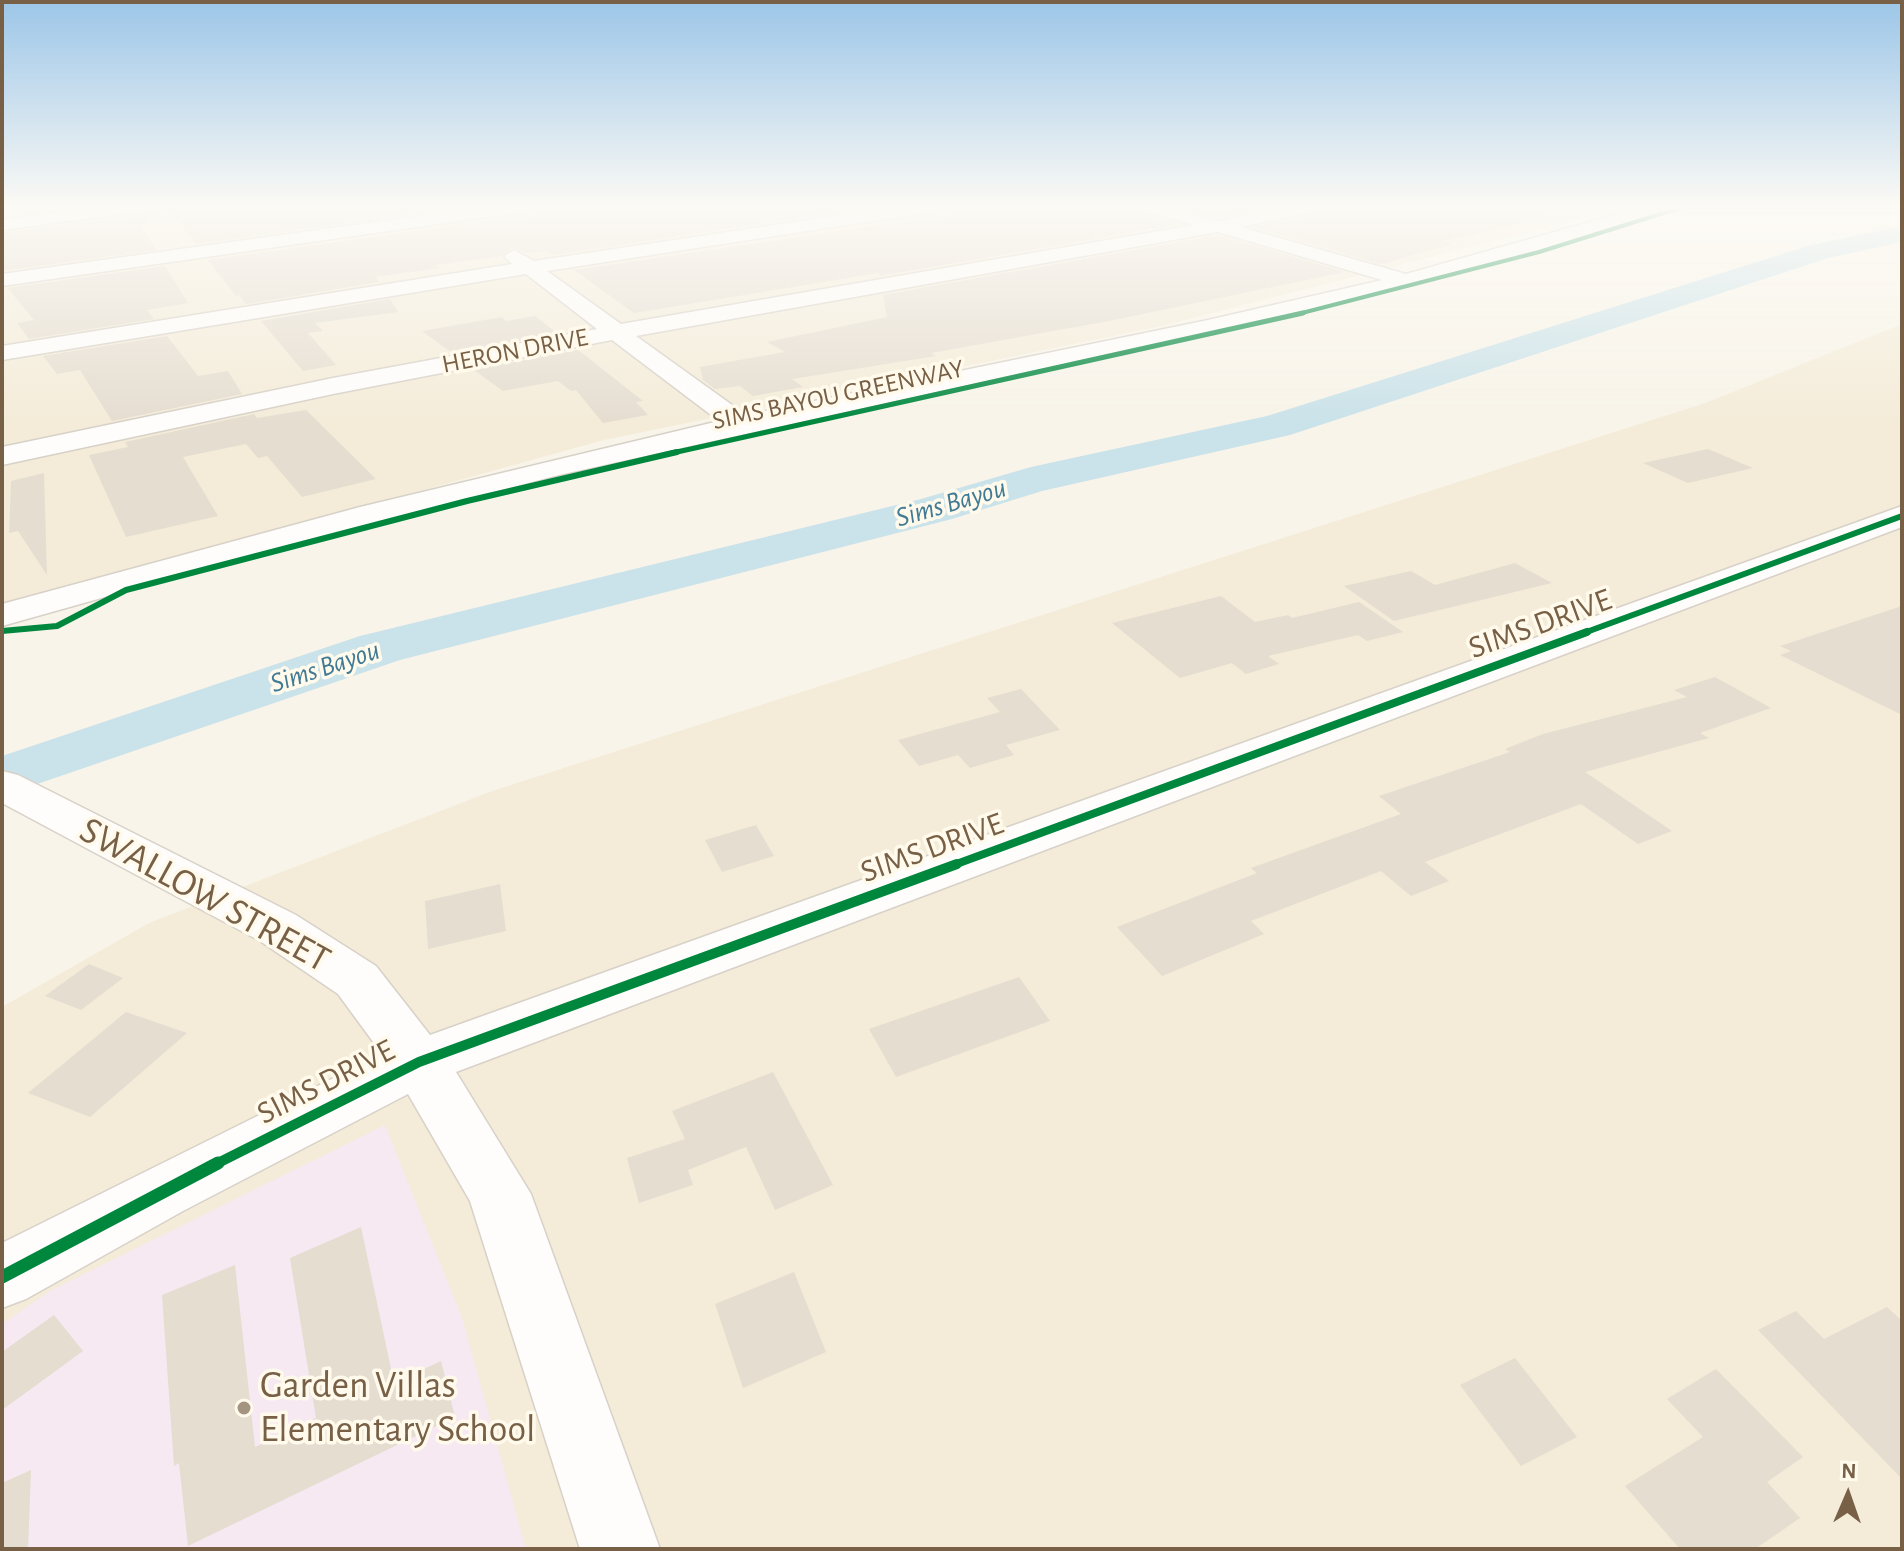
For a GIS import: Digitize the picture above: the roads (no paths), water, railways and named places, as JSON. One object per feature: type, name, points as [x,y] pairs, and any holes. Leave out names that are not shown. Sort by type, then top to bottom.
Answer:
[{"type":"street","points":[[2,353],[448,278]]},
{"type":"street","points":[[543,278],[741,425]]},
{"type":"street","name":"HERON DRIVE","points":[[2,456],[333,386],[923,278]]},
{"type":"street","points":[[1400,278],[1406,280]]},
{"type":"street","points":[[2,615],[458,493],[741,425],[1114,348],[1412,278]]},
{"type":"street","name":"SIMS DRIVE","points":[[2,1277],[161,1192],[419,1062],[1902,516]]},
{"type":"street","name":"SWALLOW STREET","points":[[2,785],[278,928],[357,980],[419,1062],[499,1194],[620,1549]]},
{"type":"waterway","name":"Sims Bayou","points":[[2,777],[380,648],[936,509],[1031,480],[1276,426],[1736,278]]},
{"type":"place","name":"Garden Villas Elementary School","points":[[244,1408]]}]
